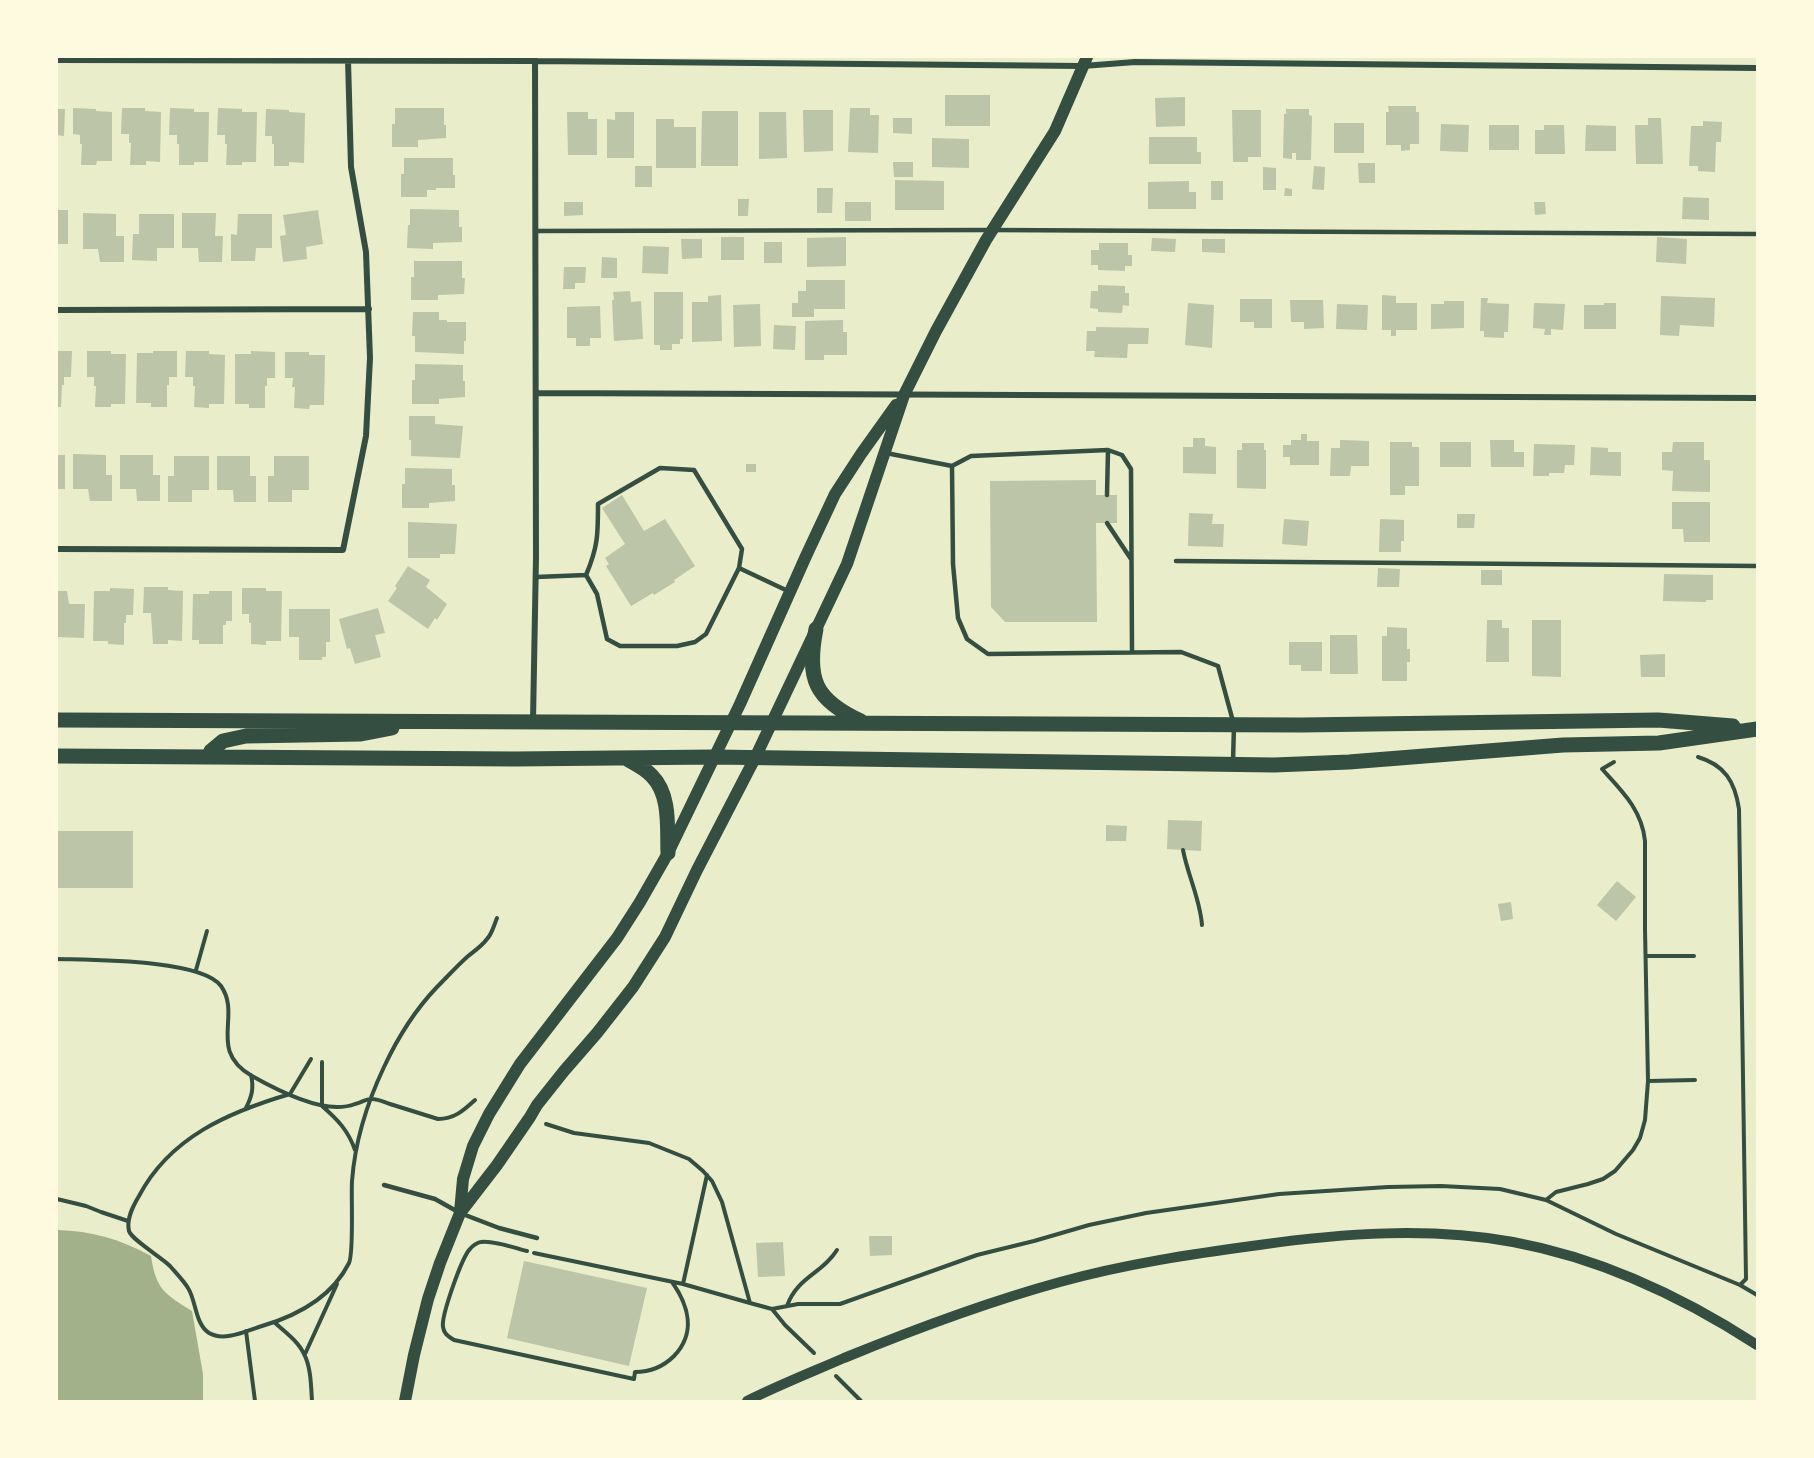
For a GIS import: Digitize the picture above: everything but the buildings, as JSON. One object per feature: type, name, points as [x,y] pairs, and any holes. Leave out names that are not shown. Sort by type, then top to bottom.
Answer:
[{"type":"main road","points":[[405,1401],[428,1299],[460,1213],[497,1165],[537,1105],[633,987],[665,937],[772,723],[846,564],[904,395],[936,331],[992,230],[1055,131],[1085,62]]},
{"type":"main road","points":[[460,1213],[466,1168],[473,1146],[489,1114],[520,1064],[617,938],[668,853],[731,723],[836,494],[861,454],[904,395]]},
{"type":"main road","points":[[816,629],[811,651],[812,665],[821,694],[845,714],[867,723]]},
{"type":"main road","points":[[57,720],[1234,725],[1658,720],[1757,729]]},
{"type":"main road","points":[[208,757],[211,750],[223,741],[246,736],[361,734],[421,722]]},
{"type":"main road","points":[[57,756],[515,759],[714,757],[1233,764],[1349,762],[1563,745],[1659,743],[1757,729]]},
{"type":"main road","points":[[625,758],[644,769],[660,785],[667,817],[668,853]]},
{"type":"street","points":[[533,722],[536,577],[535,59]]},
{"type":"street","points":[[57,60],[535,59],[1757,68]]},
{"type":"street","points":[[57,549],[343,550],[366,436],[370,358],[366,252],[351,167],[348,60]]},
{"type":"street","points":[[57,310],[369,309]]},
{"type":"street","points":[[536,393],[1757,398]]},
{"type":"street","points":[[747,1401],[898,1336],[988,1304],[1061,1282],[1133,1265],[1210,1251],[1339,1236],[1424,1234],[1465,1236],[1512,1242],[1556,1252],[1592,1263],[1681,1301],[1724,1323],[1757,1345]]},
{"type":"lane","points":[[536,231],[992,230],[1757,234]]},
{"type":"lane","points":[[884,453],[952,466],[971,456],[1108,450],[1122,455],[1131,469],[1132,652]]},
{"type":"lane","points":[[1107,495],[1108,450]]},
{"type":"lane","points":[[952,466],[954,574],[958,618],[967,639],[988,654],[1181,652],[1218,666],[1234,725],[1233,764]]},
{"type":"lane","points":[[660,468],[694,470],[742,549],[739,568],[706,634],[695,642],[677,646],[620,646],[607,639],[597,594],[586,575],[595,554],[598,504],[660,468]]},
{"type":"lane","points":[[1107,523],[1131,559]]},
{"type":"lane","points":[[1176,561],[1757,566]]},
{"type":"lane","points":[[739,568],[790,592]]},
{"type":"lane","points":[[536,577],[586,575]]},
{"type":"lane","points":[[384,1185],[435,1199],[460,1213],[499,1228],[537,1238]]},
{"type":"path","points":[[1546,1200],[1556,1192],[1581,1187],[1603,1179],[1615,1171],[1633,1150],[1646,1120],[1648,1082],[1644,827],[1626,795],[1602,769]]},
{"type":"path","points":[[1722,769],[1734,788],[1739,809],[1746,1279],[1740,1285]]},
{"type":"path","points":[[1183,850],[1201,912],[1202,925]]},
{"type":"path","points":[[304,1354],[339,1279],[350,1261],[355,1151],[371,1098],[399,1037],[417,1010],[459,964],[488,938],[497,918]]},
{"type":"path","points":[[196,970],[207,931]]},
{"type":"path","points":[[1646,956],[1694,956]]},
{"type":"path","points":[[57,959],[124,960],[196,970],[220,985],[225,995],[227,1038],[233,1060],[251,1075],[290,1094],[322,1106],[354,1105],[371,1098],[438,1119],[448,1119],[474,1100]]},
{"type":"path","points":[[311,1059],[290,1094],[262,1101],[246,1108],[209,1126],[172,1151],[146,1183],[128,1221],[128,1229],[131,1236],[164,1261],[187,1287],[194,1301],[201,1326],[208,1332],[219,1336],[246,1331],[289,1317],[306,1307],[339,1279]]},
{"type":"path","points":[[322,1062],[322,1106],[344,1126],[355,1151]]},
{"type":"path","points":[[246,1108],[252,1096],[251,1075]]},
{"type":"path","points":[[1648,1082],[1695,1080]]},
{"type":"path","points":[[546,1124],[574,1133],[649,1143],[689,1160],[707,1175],[722,1202],[750,1303]]},
{"type":"path","points":[[683,1284],[707,1175]]},
{"type":"path","points":[[672,1282],[681,1295],[689,1320],[685,1341],[668,1362],[647,1372],[635,1372],[634,1379],[454,1340],[446,1335],[442,1327],[442,1317],[462,1264],[470,1249],[480,1242],[490,1242],[683,1284],[772,1309],[798,1304],[840,1304],[977,1255],[1089,1225],[1146,1213],[1279,1194],[1336,1189],[1441,1186],[1500,1189],[1546,1200],[1616,1234],[1740,1285],[1757,1295]]},
{"type":"path","points":[[57,1199],[86,1206],[128,1221]]},
{"type":"path","points":[[787,1306],[796,1287],[830,1261],[837,1250]]},
{"type":"path","points":[[274,1322],[304,1354],[311,1384],[312,1401]]},
{"type":"path","points":[[246,1331],[255,1401]]},
{"type":"shaded area","points":[[57,1230],[106,1237],[151,1256],[156,1277],[163,1290],[192,1311],[203,1374],[203,1401],[57,1401]]}]
